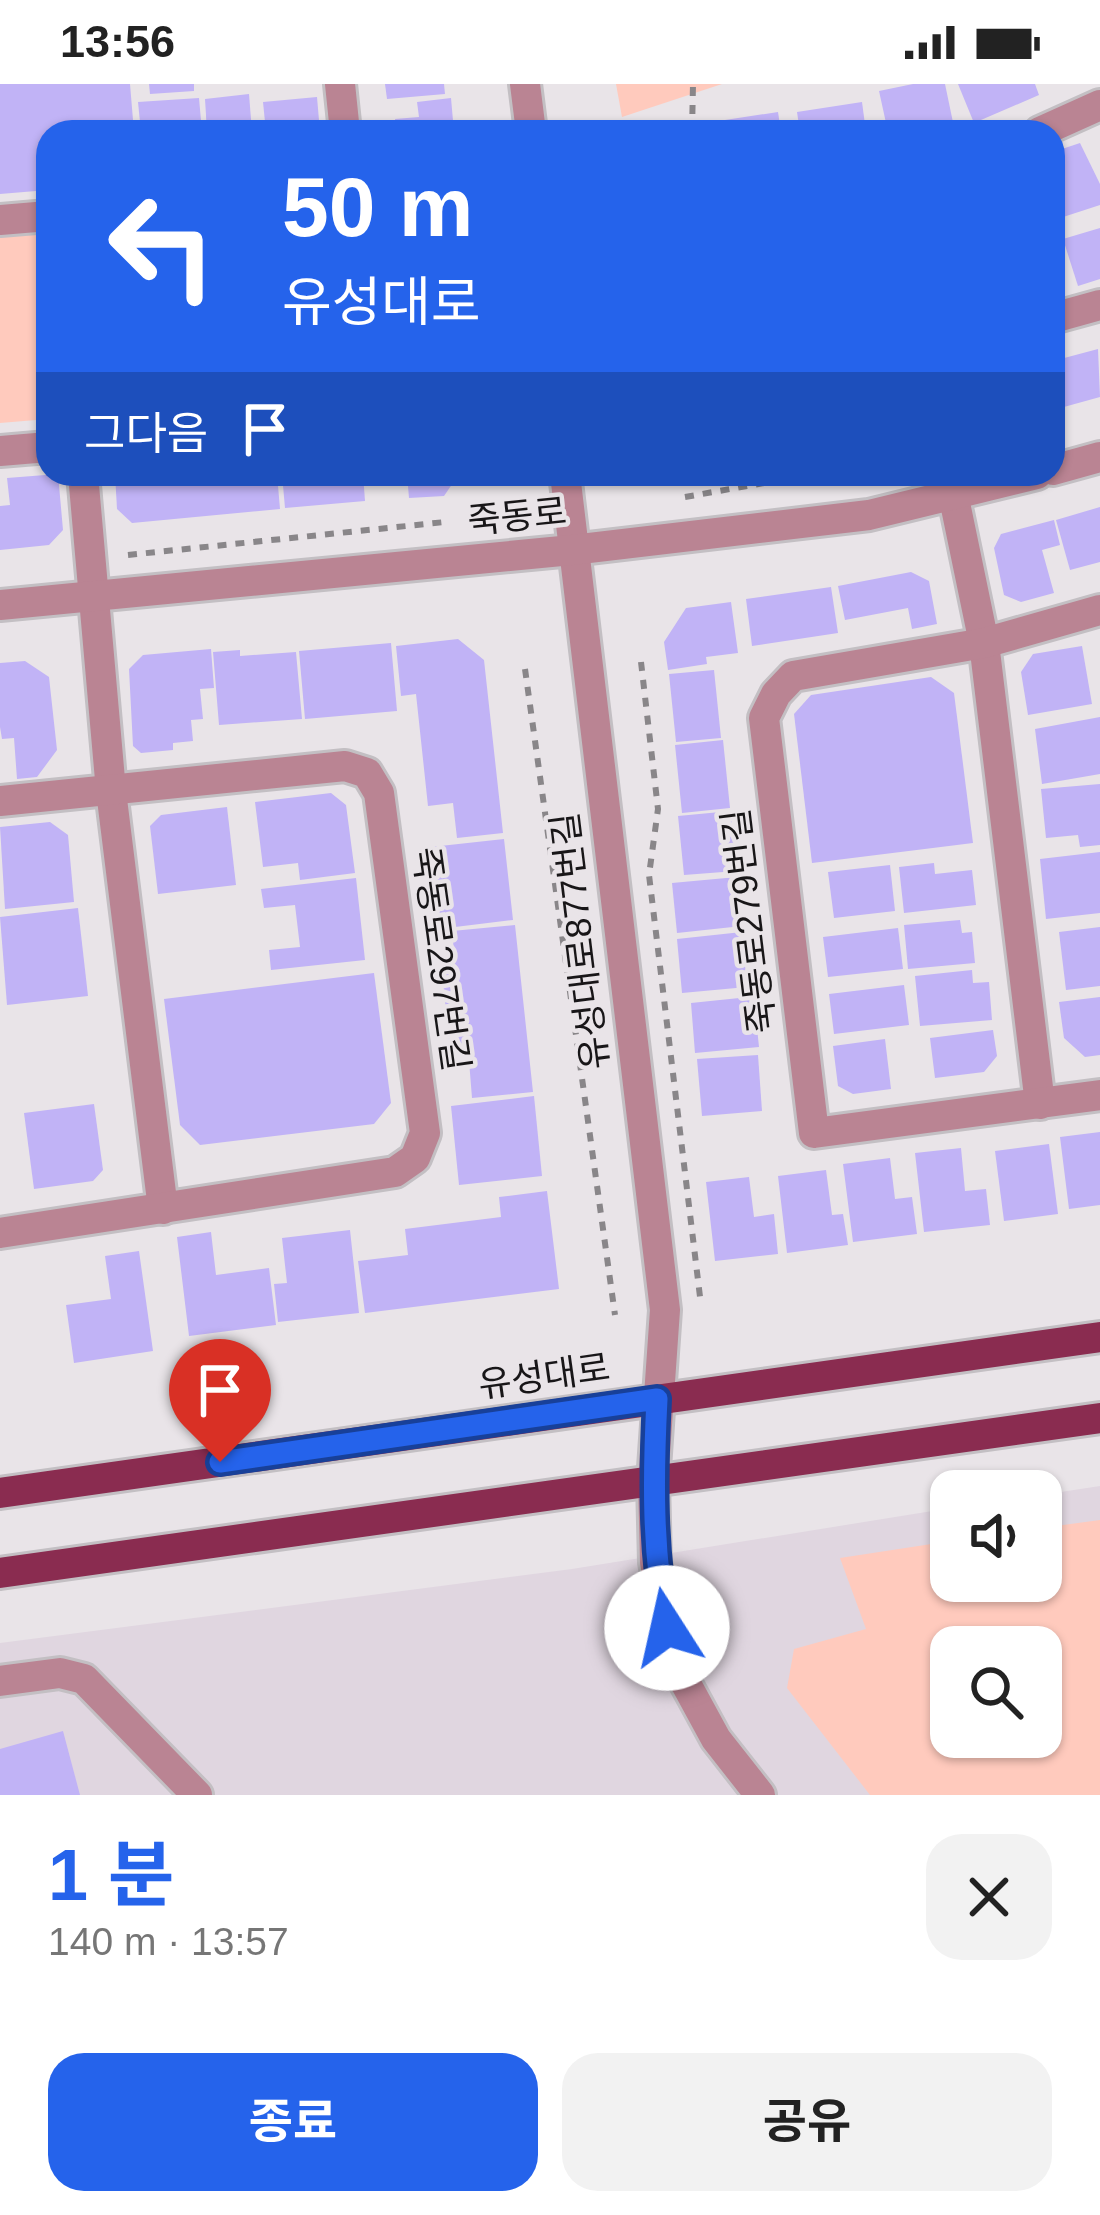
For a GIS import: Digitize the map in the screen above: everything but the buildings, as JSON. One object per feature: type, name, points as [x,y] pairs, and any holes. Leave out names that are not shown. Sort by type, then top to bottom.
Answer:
[{"type":"main road","name":"유성대로","points":[[0,1493],[1100,1336]]},
{"type":"main road","points":[[0,1573],[1100,1418]]},
{"type":"street","points":[[340,84],[344,120]]},
{"type":"street","points":[[525,84],[530,120]]},
{"type":"street","points":[[1065,121],[1100,105]]},
{"type":"street","points":[[0,220],[36,217]]},
{"type":"street","points":[[1065,315],[1100,305]]},
{"type":"street","points":[[0,451],[36,448]]},
{"type":"street","points":[[1065,467],[1100,457]]},
{"type":"street","points":[[84,486],[110,790],[163,1209]]},
{"type":"street","name":"유성대로877번길","points":[[566,486],[664,1310],[652,1481],[656,1562],[674,1654],[716,1739],[760,1795]]},
{"type":"street","name":"죽동로","points":[[0,604],[572,550],[869,515],[948,486]]},
{"type":"street","points":[[951,486],[984,643],[1040,1104]]},
{"type":"street","name":"죽동로279번길","points":[[1100,610],[984,643],[793,676],[776,694],[764,718],[814,1133],[1100,1095]]},
{"type":"street","name":"죽동로297번길","points":[[0,801],[345,766],[368,773],[379,793],[425,1133],[415,1157],[394,1172],[0,1233]]},
{"type":"street","points":[[0,1681],[60,1673],[83,1679],[197,1795]]},
{"type":"path","points":[[692,120],[693,84]]},
{"type":"path","points":[[685,496],[744,486]]},
{"type":"path","points":[[128,555],[445,522]]},
{"type":"path","points":[[641,662],[658,808],[649,874],[701,1304]]},
{"type":"path","points":[[525,670],[615,1315]]},
{"type":"shaded area","points":[[616,84],[722,84],[622,117]]},
{"type":"shaded area","points":[[36,231],[36,420],[0,423],[0,234]]},
{"type":"shaded area","points":[[1100,1486],[1100,1795],[0,1795],[0,1643],[572,1569],[930,1511],[930,1602],[1062,1602],[1062,1492]]},
{"type":"shaded area","points":[[1100,1520],[1100,1795],[870,1795],[787,1688],[794,1649],[866,1629],[840,1558],[930,1544],[930,1602],[1062,1602],[1062,1525]]},
{"type":"route","points":[[220,1462],[657,1399],[652,1481],[656,1562],[667,1628]]}]
